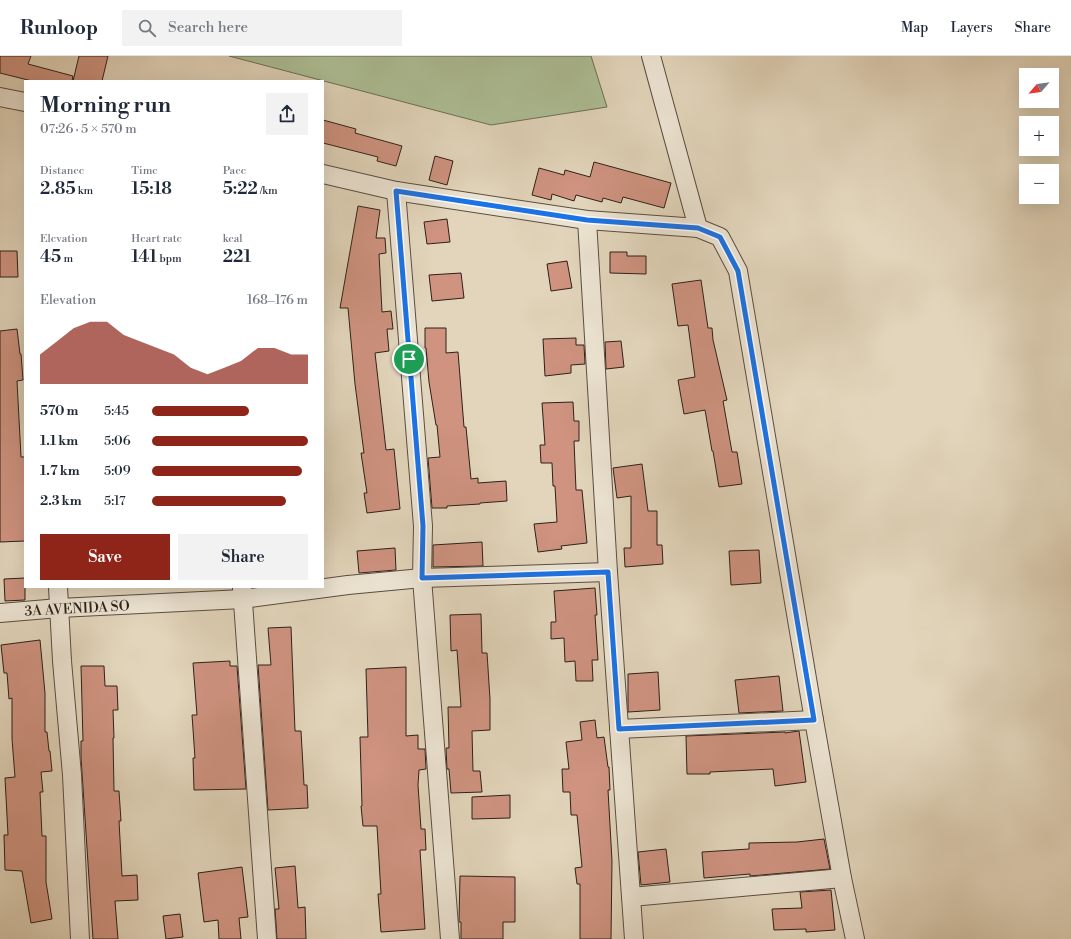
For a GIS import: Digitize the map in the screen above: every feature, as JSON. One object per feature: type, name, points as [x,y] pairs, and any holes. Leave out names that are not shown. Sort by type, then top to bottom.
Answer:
[{"type":"street","points":[[651,56],[698,228]]},
{"type":"street","points":[[0,97],[24,102]]},
{"type":"street","points":[[324,174],[396,191],[587,220],[698,228],[720,237],[738,271],[814,720],[842,878],[855,939]]},
{"type":"street","points":[[396,191],[423,526],[422,578],[450,939]]},
{"type":"street","points":[[587,220],[608,572],[634,939]]},
{"type":"street","name":"3A AVENIDA SO","points":[[324,587],[422,578],[608,572]]},
{"type":"street","points":[[58,588],[62,661],[72,775],[80,939]]},
{"type":"street","name":"3A AVENIDA SO","points":[[0,613],[308,588]]},
{"type":"street","points":[[242,593],[267,939]]},
{"type":"street","points":[[619,729],[814,720]]},
{"type":"street","points":[[631,897],[842,878]]},
{"type":"green space","points":[[229,56],[591,56],[607,107],[491,125]]},
{"type":"building","points":[[0,56],[31,56],[28,64],[73,76],[72,80],[28,80],[0,73]]},
{"type":"building","points":[[79,56],[108,56],[102,80],[73,80]]},
{"type":"building","points":[[324,120],[356,129],[355,133],[402,146],[396,166],[377,161],[378,157],[324,143]]},
{"type":"building","points":[[435,156],[453,161],[447,185],[429,180]]},
{"type":"building","points":[[594,162],[671,183],[664,208],[623,197],[621,203],[603,198],[602,202],[576,195],[574,201],[552,194],[551,200],[532,195],[539,168],[564,175],[565,170],[590,177]]},
{"type":"building","points":[[358,206],[380,210],[376,238],[385,238],[386,253],[379,254],[382,312],[391,311],[393,329],[387,329],[389,351],[375,353],[386,450],[394,449],[400,509],[367,513],[364,493],[367,493],[361,453],[364,453],[355,384],[348,308],[340,308]]},
{"type":"building","points":[[447,219],[450,242],[427,244],[424,222]]},
{"type":"building","points":[[0,251],[17,251],[18,277],[0,277]]},
{"type":"building","points":[[610,252],[627,252],[627,256],[646,256],[646,274],[610,273]]},
{"type":"building","points":[[567,261],[572,288],[551,291],[547,264]]},
{"type":"building","points":[[461,273],[464,298],[432,301],[429,275]]},
{"type":"building","points":[[701,280],[708,328],[712,328],[713,340],[727,400],[723,401],[732,452],[737,452],[742,484],[719,487],[705,410],[684,414],[678,380],[695,377],[688,325],[678,326],[672,284]]},
{"type":"building","points":[[425,328],[446,328],[446,353],[458,352],[464,427],[466,427],[471,479],[478,478],[478,483],[506,481],[507,501],[447,506],[447,508],[432,508],[428,458],[440,457],[437,425],[429,382],[425,348]]},
{"type":"building","points":[[17,329],[21,354],[23,380],[17,381],[21,457],[24,457],[24,541],[0,542],[0,331]]},
{"type":"building","points":[[576,338],[576,345],[584,345],[585,364],[571,365],[571,373],[545,376],[543,339]]},
{"type":"building","points":[[621,341],[624,367],[606,369],[605,342]]},
{"type":"building","points":[[573,402],[574,421],[579,421],[579,441],[574,441],[576,490],[582,490],[587,543],[561,546],[562,549],[538,552],[534,524],[557,522],[552,463],[541,463],[540,445],[545,445],[542,403]]},
{"type":"building","points":[[642,464],[648,511],[657,511],[657,545],[662,545],[663,564],[625,567],[624,548],[631,548],[631,496],[617,498],[613,468]]},
{"type":"building","points":[[482,542],[483,566],[433,567],[433,545]]},
{"type":"building","points":[[395,548],[396,570],[359,573],[357,551]]},
{"type":"building","points":[[759,550],[761,583],[731,585],[729,551]]},
{"type":"building","points":[[24,578],[25,600],[5,601],[4,579]]},
{"type":"building","points":[[595,588],[598,660],[592,660],[593,681],[576,681],[575,661],[565,662],[564,638],[551,639],[551,622],[556,622],[554,591]]},
{"type":"building","points":[[481,614],[482,653],[487,653],[490,699],[490,730],[472,731],[473,771],[480,771],[482,792],[451,793],[449,769],[447,769],[446,748],[449,748],[448,707],[461,707],[457,650],[451,651],[450,615]]},
{"type":"building","points":[[291,627],[295,731],[301,731],[304,785],[307,785],[308,808],[268,810],[258,665],[271,665],[268,628]]},
{"type":"building","points":[[40,640],[45,693],[45,732],[47,732],[52,771],[41,772],[43,792],[40,792],[42,836],[46,836],[46,882],[52,919],[31,923],[22,871],[5,870],[4,835],[8,835],[5,778],[15,777],[12,739],[12,698],[9,699],[7,673],[4,673],[1,645]]},
{"type":"building","points":[[230,661],[230,666],[237,666],[246,789],[194,790],[193,758],[195,758],[192,715],[197,715],[193,663]]},
{"type":"building","points":[[81,666],[104,666],[105,686],[117,686],[118,710],[113,710],[114,791],[119,791],[122,876],[137,875],[138,900],[115,901],[118,939],[93,939],[81,757],[81,741],[83,741]]},
{"type":"building","points":[[406,667],[406,736],[418,735],[418,749],[425,749],[426,769],[419,770],[418,785],[421,829],[425,829],[426,850],[420,850],[425,929],[381,932],[378,894],[381,894],[377,826],[363,826],[361,806],[360,737],[368,737],[366,669]]},
{"type":"building","points":[[658,672],[660,710],[628,712],[628,674]]},
{"type":"building","points":[[779,676],[783,711],[739,713],[735,680]]},
{"type":"building","points":[[595,720],[597,738],[604,737],[609,767],[610,790],[608,790],[612,861],[611,939],[580,939],[580,884],[577,884],[575,868],[582,867],[577,815],[571,815],[570,792],[563,792],[562,769],[569,769],[566,742],[582,740],[580,722]]},
{"type":"building","points":[[799,731],[806,782],[775,786],[773,769],[710,772],[710,774],[687,774],[686,736],[785,733]]},
{"type":"building","points":[[510,795],[510,818],[472,819],[472,797]]},
{"type":"building","points":[[824,839],[830,869],[750,876],[750,874],[704,878],[702,852],[749,849],[749,843],[797,842]]},
{"type":"building","points":[[666,849],[670,882],[641,885],[638,852]]},
{"type":"building","points":[[295,866],[298,908],[305,907],[306,939],[277,939],[275,909],[279,909],[275,868]]},
{"type":"building","points":[[242,867],[248,917],[239,918],[241,939],[219,939],[218,920],[204,922],[198,873]]},
{"type":"building","points":[[460,876],[515,877],[515,922],[503,922],[503,939],[461,939],[461,922],[459,922]]},
{"type":"building","points":[[831,890],[835,930],[806,932],[806,929],[774,930],[772,909],[802,908],[800,892]]},
{"type":"building","points":[[180,914],[183,937],[166,939],[163,916]]},
{"type":"route","points":[[396,191],[587,220],[698,228],[720,237],[738,271],[814,720],[619,729],[608,572],[422,578],[423,526],[409,359],[396,191]]}]
